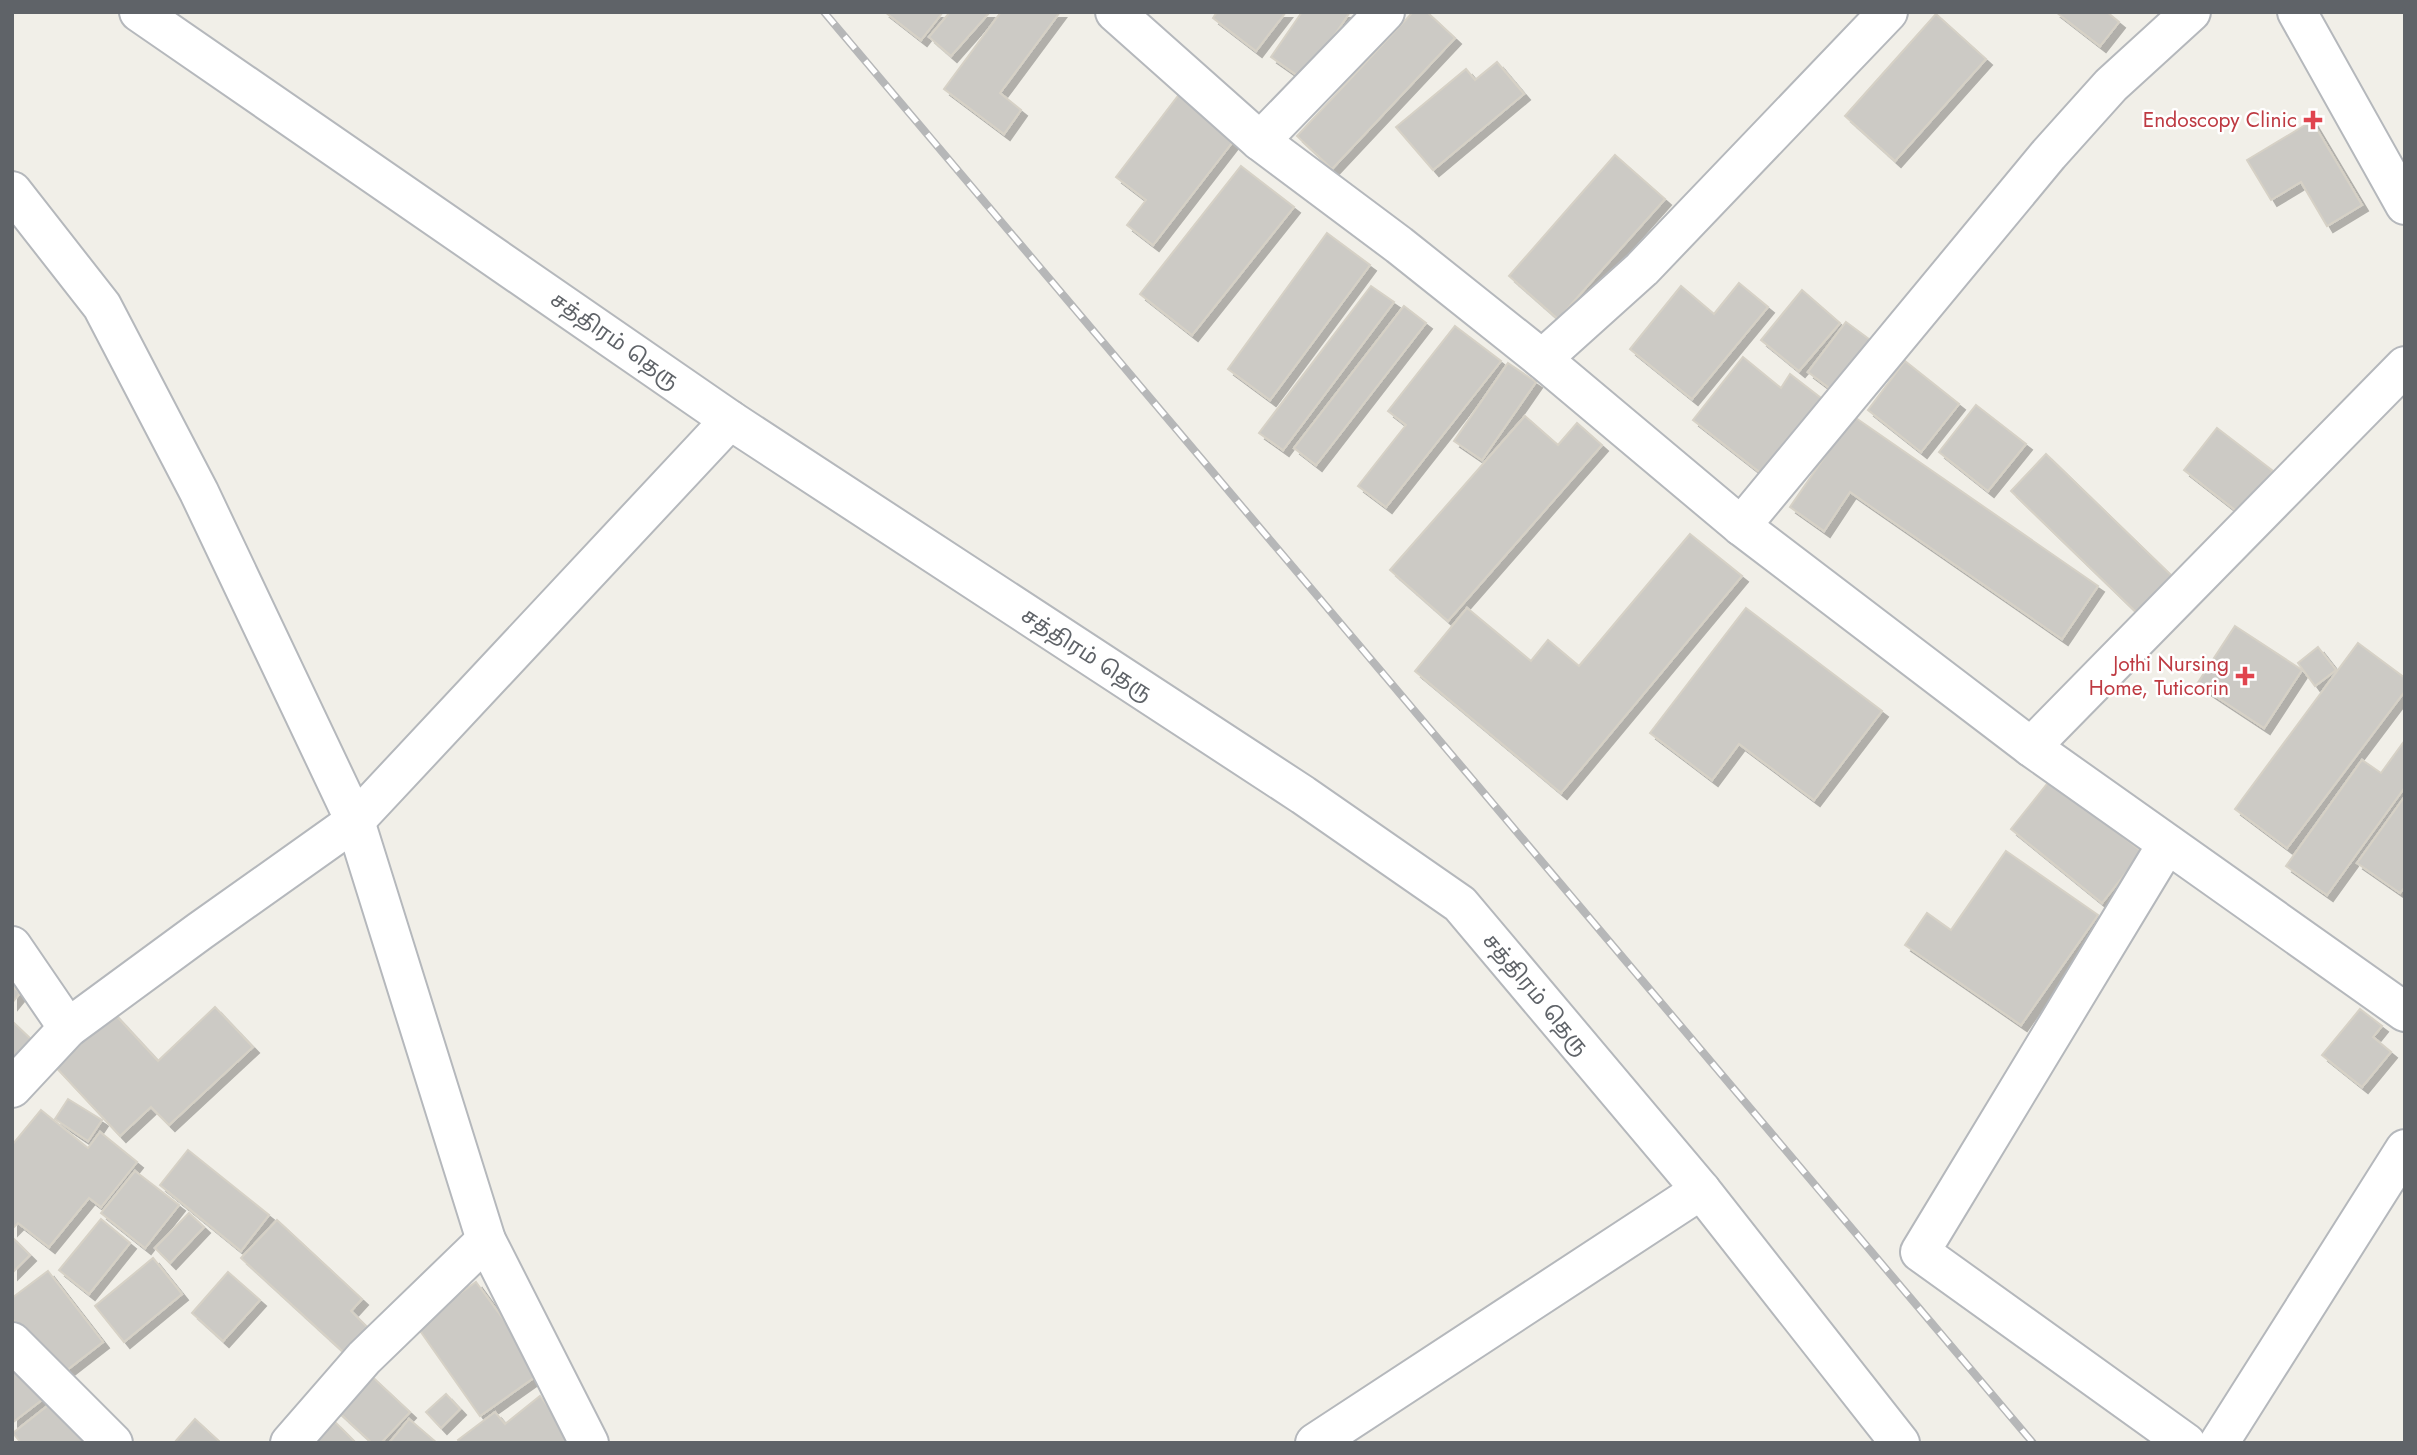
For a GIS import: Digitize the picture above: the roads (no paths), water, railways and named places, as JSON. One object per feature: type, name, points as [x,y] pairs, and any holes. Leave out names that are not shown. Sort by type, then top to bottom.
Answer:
[{"type":"street","name":"சத்திரம் தெரு","points":[[139,12],[730,420],[1303,795],[1460,904],[1701,1190],[1900,1443]]},
{"type":"street","points":[[1115,12],[1259,141],[1399,245],[1542,359],[1741,526],[2031,747],[2405,1012]]},
{"type":"street","points":[[1259,141],[1385,12]]},
{"type":"street","points":[[1542,359],[1642,269],[1888,12]]},
{"type":"street","points":[[1741,526],[2049,154],[2111,85],[2191,12]]},
{"type":"street","points":[[2297,12],[2405,205]]},
{"type":"street","points":[[12,191],[102,306],[199,492],[355,821],[486,1240],[585,1441]]},
{"type":"street","points":[[2031,747],[2405,366]]},
{"type":"street","points":[[12,1088],[68,1028],[355,821],[730,420]]},
{"type":"street","points":[[2167,844],[1920,1252],[2186,1443]]},
{"type":"street","points":[[12,946],[68,1028]]},
{"type":"street","points":[[2219,1443],[2405,1149]]},
{"type":"street","points":[[1315,1443],[1701,1190]]},
{"type":"street","points":[[290,1443],[364,1358],[486,1240]]},
{"type":"street","points":[[12,1342],[113,1443]]},
{"type":"railway","points":[[824,12],[2033,1443]]},
{"type":"place","name":"Endoscopy Clinic","points":[[2313,120]]},
{"type":"place","name":"Jothi Nursing Home, Tuticorin","points":[[2245,676]]}]
